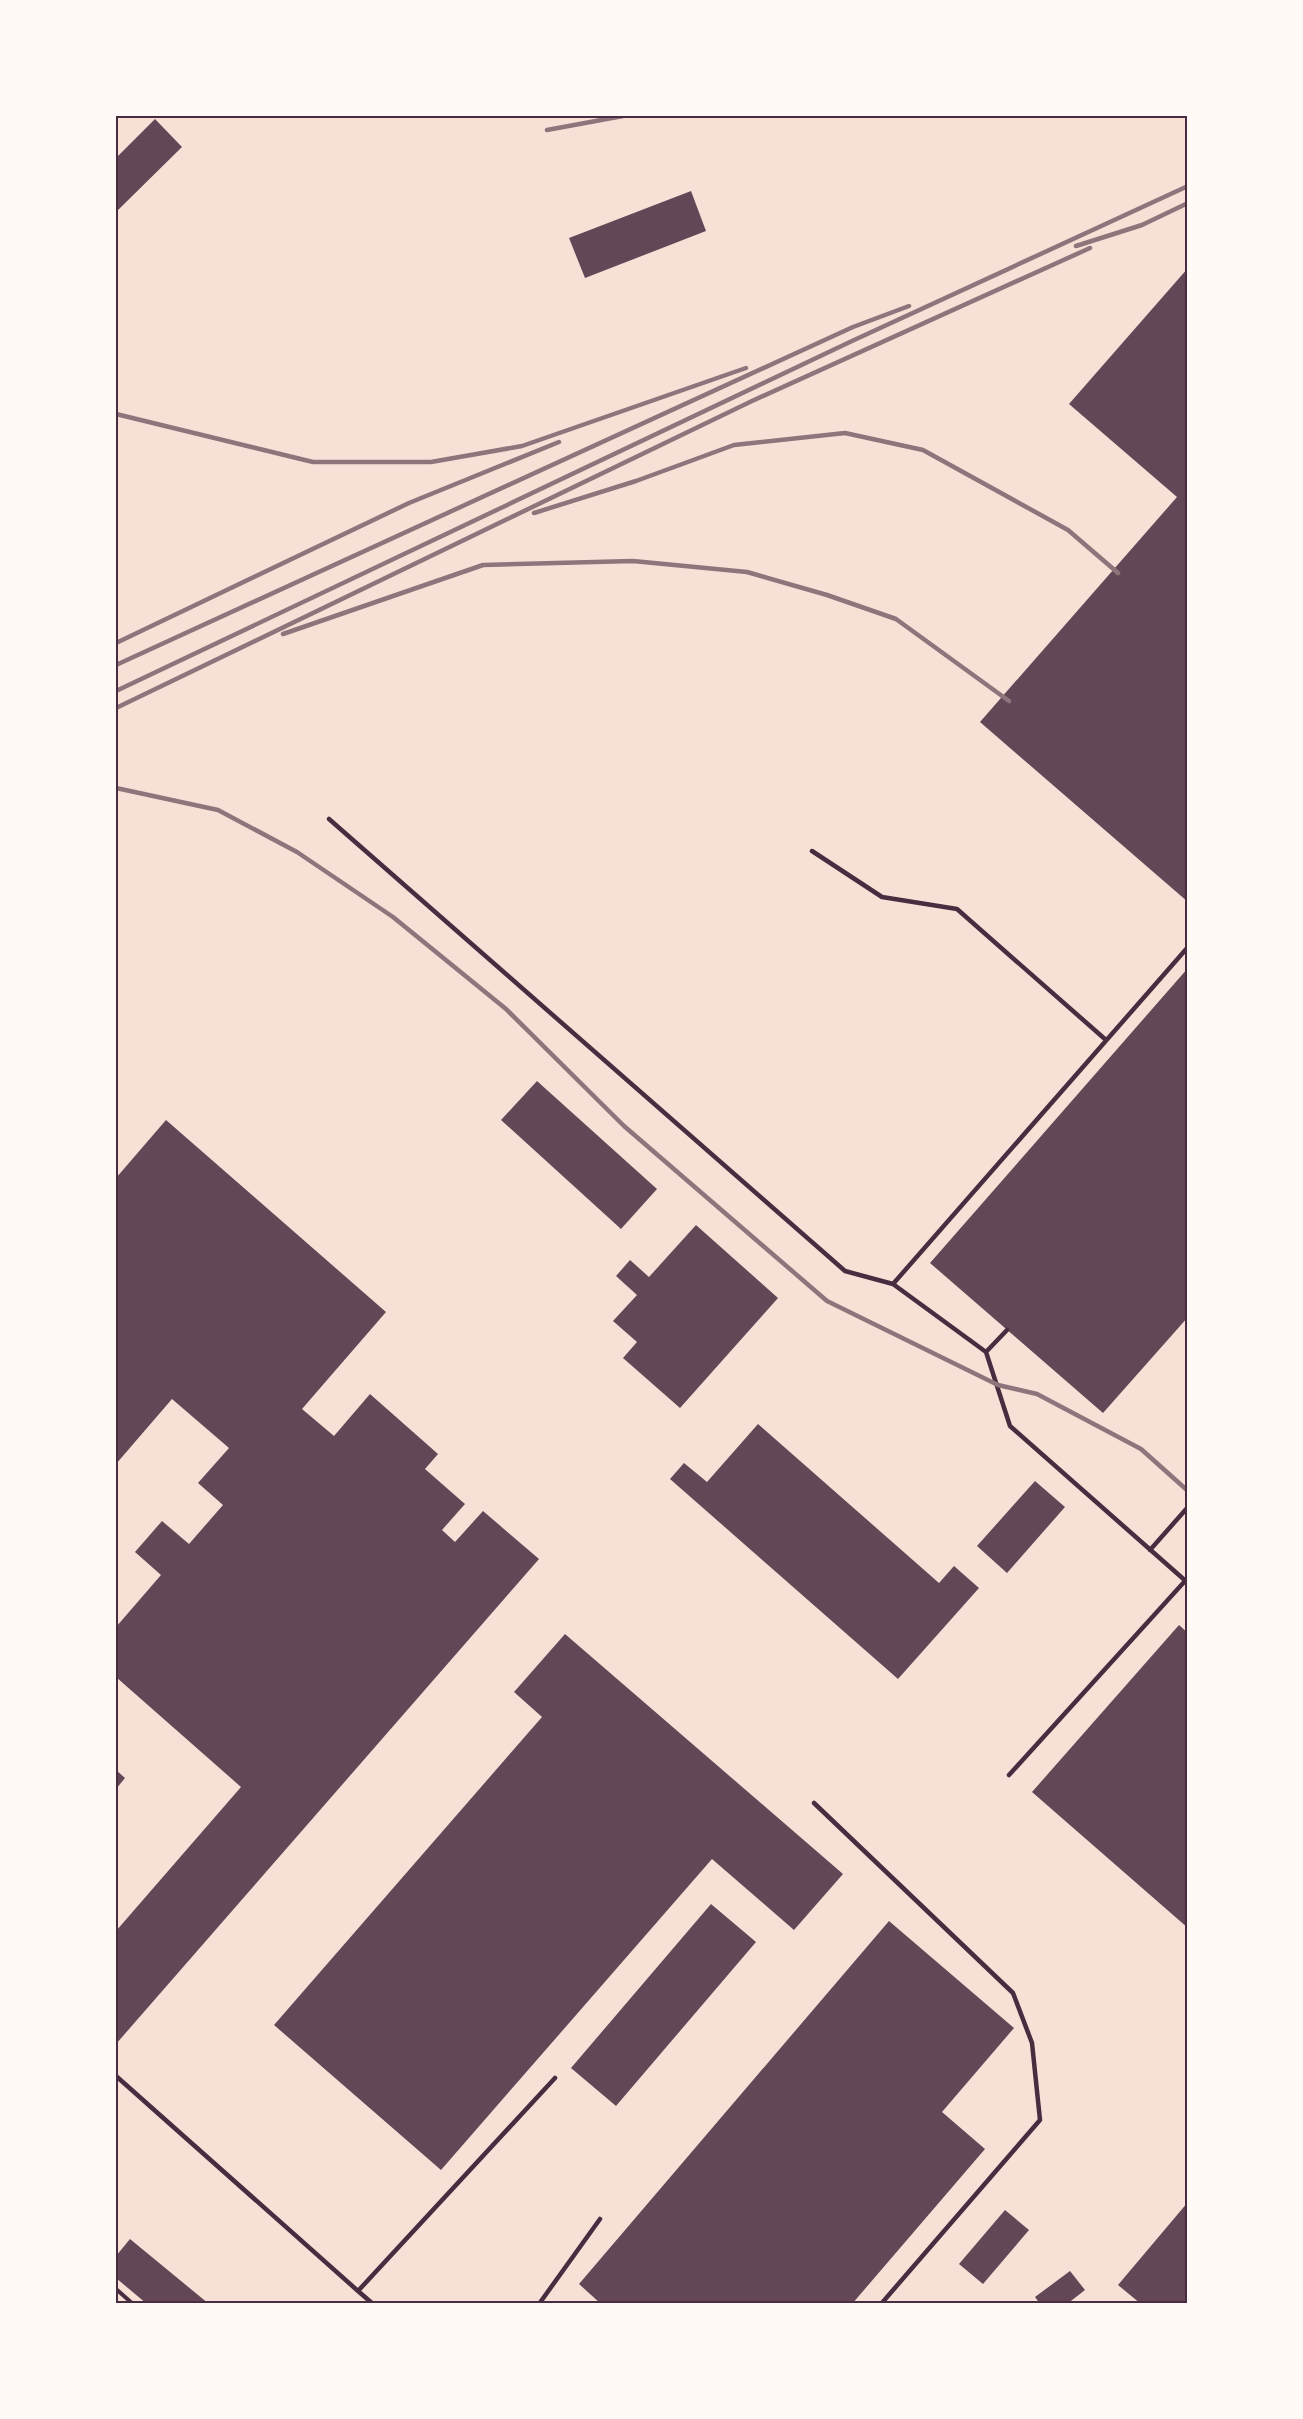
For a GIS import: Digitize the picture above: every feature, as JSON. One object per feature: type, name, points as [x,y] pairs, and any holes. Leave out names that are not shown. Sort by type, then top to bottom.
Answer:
[{"type":"lane","points":[[329,819],[845,1271],[893,1284],[986,1352],[1010,1426],[1186,1582],[1009,1775]]},
{"type":"lane","points":[[812,851],[882,897],[957,909],[1106,1040]]},
{"type":"lane","points":[[893,1284],[1188,947]]},
{"type":"lane","points":[[986,1352],[1007,1330]]},
{"type":"lane","points":[[1150,1550],[1188,1506]]},
{"type":"lane","points":[[814,1803],[1013,1993],[1032,2043],[1040,2120],[881,2304]]},
{"type":"lane","points":[[116,2076],[373,2304]]},
{"type":"lane","points":[[358,2291],[555,2078]]},
{"type":"lane","points":[[539,2304],[600,2218]]},
{"type":"path","points":[[116,2289],[133,2304]]},
{"type":"building","points":[[155,119],[182,147],[116,212],[116,158]]},
{"type":"building","points":[[691,191],[706,231],[585,278],[569,238]]},
{"type":"building","points":[[1188,268],[1188,902],[980,722],[1177,497],[1069,404]]},
{"type":"building","points":[[1188,968],[1188,1317],[1103,1413],[930,1263]]},
{"type":"building","points":[[537,1081],[657,1189],[621,1229],[501,1120]]},
{"type":"building","points":[[166,1120],[386,1312],[302,1409],[334,1436],[370,1394],[438,1454],[425,1469],[465,1504],[442,1530],[455,1542],[483,1511],[539,1559],[116,2044],[116,1931],[241,1787],[116,1677],[116,1627],[161,1575],[135,1552],[162,1521],[189,1544],[223,1505],[198,1483],[229,1448],[172,1399],[116,1464],[116,1178]]},
{"type":"building","points":[[696,1225],[778,1298],[680,1408],[623,1358],[637,1342],[613,1321],[637,1295],[616,1276],[630,1260],[649,1277]]},
{"type":"building","points":[[758,1424],[939,1583],[954,1566],[979,1588],[898,1679],[670,1479],[684,1463],[707,1482]]},
{"type":"building","points":[[1035,1481],[1065,1507],[1007,1573],[977,1546]]},
{"type":"building","points":[[1179,1625],[1188,1633],[1188,1928],[1032,1792]]},
{"type":"building","points":[[565,1634],[843,1874],[794,1930],[712,1859],[441,2170],[274,2025],[542,1717],[514,1692]]},
{"type":"building","points":[[116,1770],[125,1778],[116,1789]]},
{"type":"building","points":[[711,1904],[756,1942],[616,2106],[571,2068]]},
{"type":"building","points":[[889,1921],[1014,2028],[942,2112],[985,2149],[852,2304],[601,2304],[579,2284]]},
{"type":"building","points":[[1188,2202],[1188,2304],[1141,2304],[1118,2285]]},
{"type":"building","points":[[1005,2210],[1029,2230],[983,2284],[959,2264]]},
{"type":"building","points":[[130,2239],[209,2304],[147,2304],[116,2278],[116,2256]]},
{"type":"building","points":[[1070,2271],[1085,2290],[1067,2304],[1040,2304],[1035,2297]]},
{"type":"railway","points":[[547,130],[623,116]]},
{"type":"railway","points":[[116,691],[852,341],[1188,186]]},
{"type":"railway","points":[[1076,246],[1142,225],[1188,203]]},
{"type":"railway","points":[[116,708],[752,401],[1090,248]]},
{"type":"railway","points":[[116,665],[853,327],[909,306]]},
{"type":"railway","points":[[116,414],[313,462],[431,462],[522,446],[746,368]]},
{"type":"railway","points":[[534,513],[636,481],[734,445],[845,433],[923,450],[1068,530],[1118,573]]},
{"type":"railway","points":[[116,643],[409,503],[559,442]]},
{"type":"railway","points":[[283,634],[483,565],[633,561],[747,572],[827,595],[896,619],[1009,701]]},
{"type":"railway","points":[[116,788],[218,810],[297,852],[393,917],[506,1009],[624,1126],[827,1301],[998,1385],[1037,1394],[1141,1449],[1188,1491]]}]
